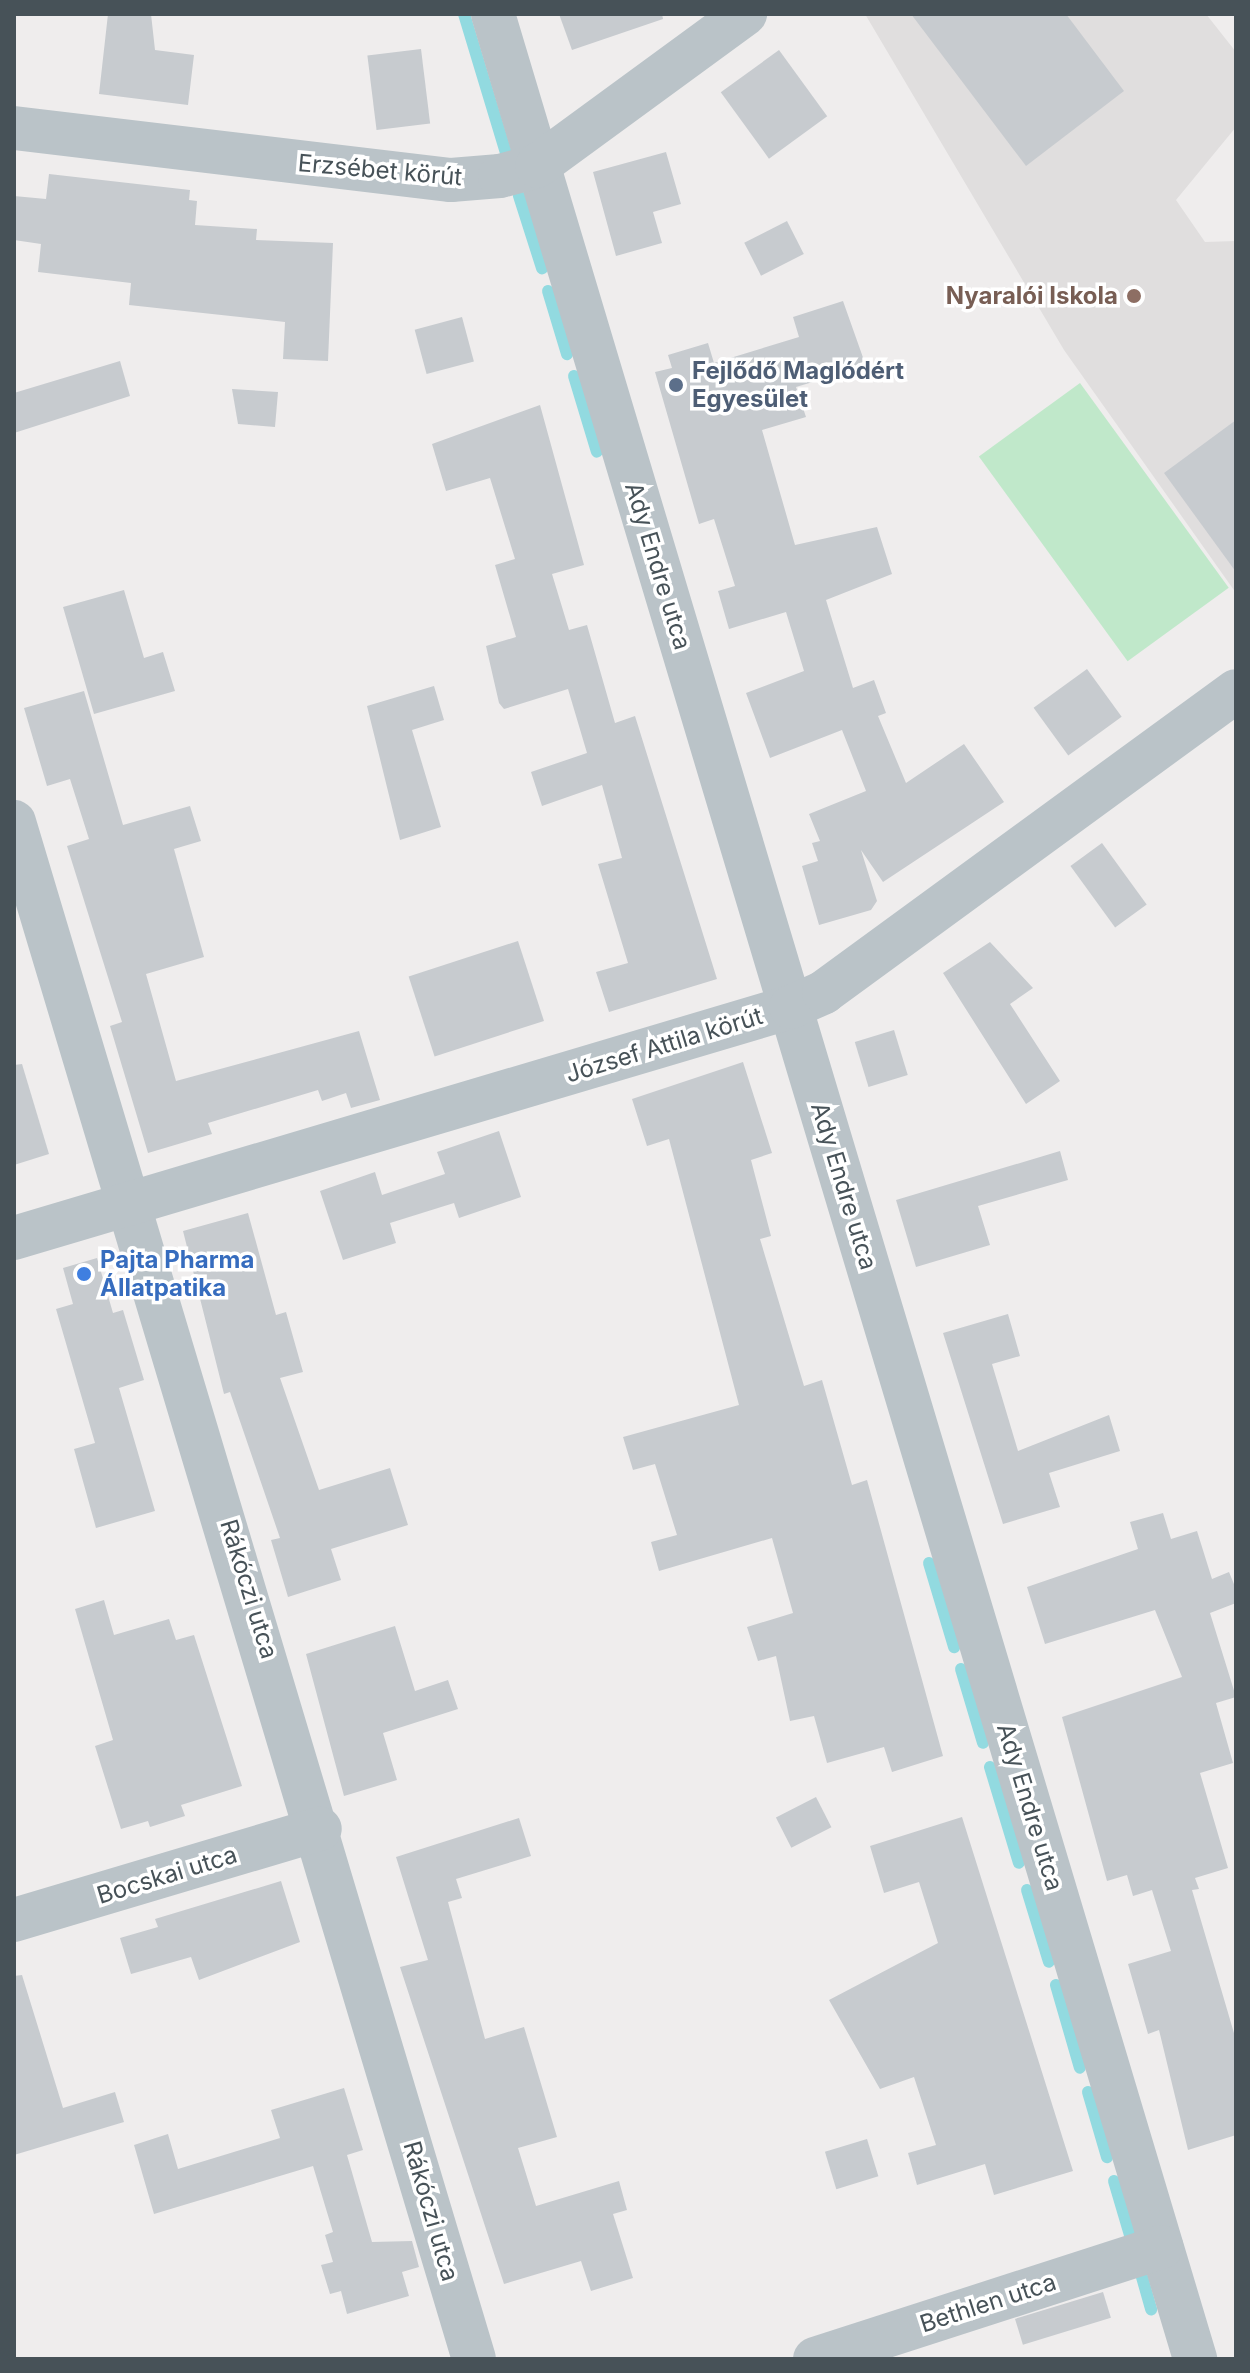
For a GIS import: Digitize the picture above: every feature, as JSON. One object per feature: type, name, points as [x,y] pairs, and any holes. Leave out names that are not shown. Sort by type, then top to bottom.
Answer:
[{"type":"street","name":"Ady Endre utca","points":[[493,14],[1195,2359]]},
{"type":"street","name":"Erzsébet körút","points":[[14,128],[451,180],[537,166],[745,14]]},
{"type":"street","name":"József Attila körút","points":[[14,1238],[791,1007],[824,992],[1236,691]]},
{"type":"street","name":"Rákóczi utca","points":[[14,822],[320,1829],[474,2359]]},
{"type":"street","name":"Bocskai utca","points":[[14,1920],[320,1829]]},
{"type":"street","name":"Bethlen utca","points":[[815,2359],[1161,2247]]},
{"type":"shaded area","name":"Nyaralói Iskola","points":[[865,14],[1206,14],[1236,52],[1236,127],[1176,200],[1205,242],[1236,241],[1236,593],[1064,350]]},
{"type":"green space","points":[[1080,383],[1229,588],[1128,661],[979,456]]},
{"type":"building","points":[[108,14],[151,14],[155,50],[194,55],[188,105],[99,94]]},
{"type":"building","points":[[559,14],[662,14],[663,19],[572,50]]},
{"type":"building","points":[[911,14],[1066,14],[1124,91],[1026,166]]},
{"type":"building","points":[[421,49],[430,123],[377,130],[367,56]]},
{"type":"building","points":[[779,50],[827,116],[769,159],[721,92]]},
{"type":"building","points":[[666,152],[681,204],[653,212],[662,243],[616,256],[593,172]]},
{"type":"building","points":[[49,174],[190,190],[189,200],[197,201],[195,225],[257,229],[256,240],[333,243],[328,361],[283,359],[285,322],[129,305],[131,283],[38,272],[41,244],[14,240],[14,196],[46,199]]},
{"type":"building","points":[[787,221],[804,254],[761,276],[744,243]]},
{"type":"building","points":[[843,301],[866,366],[796,387],[806,417],[762,430],[795,545],[877,527],[892,574],[826,600],[853,688],[874,680],[886,713],[878,716],[906,783],[964,744],[1004,802],[883,882],[861,850],[877,901],[871,910],[819,925],[802,866],[818,861],[812,843],[820,841],[809,814],[866,791],[842,730],[770,758],[746,693],[804,671],[786,612],[729,629],[718,591],[735,586],[714,519],[699,524],[655,372],[672,368],[668,355],[708,343],[714,363],[799,337],[793,317]]},
{"type":"building","points":[[462,317],[474,361],[427,374],[415,330]]},
{"type":"building","points":[[120,361],[130,396],[14,433],[14,393]]},
{"type":"building","points":[[232,389],[278,392],[275,427],[238,424]]},
{"type":"building","points":[[540,405],[584,565],[552,574],[569,630],[587,625],[615,723],[635,716],[717,979],[609,1012],[596,972],[628,963],[598,864],[622,858],[602,785],[542,806],[531,772],[587,753],[568,689],[504,709],[499,703],[486,646],[516,637],[495,565],[515,559],[490,478],[446,491],[432,444]]},
{"type":"building","points":[[1236,420],[1236,572],[1164,473]]},
{"type":"building","points":[[124,590],[144,658],[163,652],[175,691],[94,714],[63,607]]},
{"type":"building","points":[[1087,669],[1122,717],[1068,756],[1034,708]]},
{"type":"building","points":[[434,686],[444,720],[412,730],[441,827],[400,840],[367,706]]},
{"type":"building","points":[[84,691],[123,825],[190,806],[201,841],[174,849],[204,957],[146,974],[176,1081],[359,1031],[380,1100],[351,1108],[346,1093],[322,1101],[318,1090],[208,1123],[212,1134],[148,1153],[110,1026],[122,1022],[67,846],[89,839],[70,779],[47,786],[24,708]]},
{"type":"building","points":[[1102,843],[1147,904],[1115,927],[1070,866]]},
{"type":"building","points":[[518,941],[544,1021],[435,1056],[409,977]]},
{"type":"building","points":[[990,942],[1033,988],[1010,1004],[1060,1081],[1026,1104],[943,973]]},
{"type":"building","points":[[894,1030],[908,1075],[869,1087],[855,1042]]},
{"type":"building","points":[[743,1062],[772,1153],[751,1160],[771,1236],[760,1239],[804,1386],[822,1380],[852,1485],[867,1480],[943,1756],[892,1772],[884,1747],[827,1763],[814,1716],[790,1721],[776,1656],[758,1661],[747,1627],[793,1613],[772,1538],[659,1571],[651,1542],[677,1535],[655,1464],[633,1470],[623,1437],[739,1405],[669,1139],[647,1146],[632,1099]]},
{"type":"building","points":[[22,1064],[49,1154],[14,1165],[14,1065]]},
{"type":"building","points":[[499,1131],[521,1197],[459,1218],[454,1203],[390,1223],[396,1243],[343,1260],[320,1191],[375,1172],[382,1195],[445,1174],[437,1152]]},
{"type":"building","points":[[1060,1151],[1068,1180],[978,1206],[990,1245],[916,1267],[896,1200]]},
{"type":"building","points":[[248,1213],[276,1315],[286,1312],[303,1372],[280,1378],[319,1490],[390,1468],[408,1525],[331,1549],[341,1580],[288,1597],[271,1540],[280,1538],[230,1392],[224,1394],[183,1231]]},
{"type":"building","points":[[97,1258],[113,1313],[123,1310],[144,1380],[119,1388],[155,1511],[96,1528],[74,1449],[95,1443],[56,1309],[73,1304],[63,1268]]},
{"type":"building","points":[[1008,1314],[1020,1356],[992,1364],[1018,1451],[1109,1415],[1120,1451],[1049,1473],[1060,1507],[1003,1524],[943,1333]]},
{"type":"building","points":[[1163,1513],[1171,1539],[1197,1531],[1212,1579],[1229,1572],[1236,1589],[1236,1603],[1210,1613],[1236,1697],[1216,1703],[1233,1763],[1200,1773],[1228,1868],[1195,1878],[1199,1889],[1192,1890],[1236,2040],[1236,2135],[1188,2150],[1159,2030],[1148,2034],[1128,1964],[1171,1951],[1152,1890],[1133,1896],[1127,1875],[1107,1881],[1062,1717],[1182,1677],[1155,1610],[1045,1644],[1027,1587],[1138,1549],[1130,1522]]},
{"type":"building","points":[[104,1600],[114,1635],[169,1619],[176,1640],[194,1635],[242,1786],[181,1805],[185,1816],[150,1827],[148,1821],[121,1829],[95,1746],[113,1740],[75,1609]]},
{"type":"building","points":[[395,1626],[415,1691],[448,1680],[458,1709],[383,1733],[397,1780],[344,1796],[306,1654]]},
{"type":"building","points":[[816,1797],[831,1827],[791,1848],[776,1817]]},
{"type":"building","points":[[962,1817],[1073,2171],[994,2195],[985,2164],[917,2185],[908,2153],[936,2145],[914,2077],[880,2089],[829,2000],[938,1943],[919,1882],[884,1893],[870,1846]]},
{"type":"building","points":[[519,1818],[531,1856],[456,1879],[462,1898],[448,1902],[485,2039],[524,2027],[557,2137],[518,2148],[536,2206],[619,2181],[627,2210],[613,2214],[633,2278],[591,2291],[581,2261],[504,2284],[400,1967],[428,1960],[396,1857]]},
{"type":"building","points":[[281,1881],[300,1942],[199,1980],[191,1957],[131,1974],[120,1938],[158,1927],[155,1919]]},
{"type":"building","points":[[22,1975],[63,2108],[115,2092],[124,2122],[14,2155],[14,1976]]},
{"type":"building","points":[[344,2088],[363,2150],[347,2155],[372,2242],[412,2241],[419,2267],[402,2272],[409,2296],[347,2314],[341,2291],[330,2294],[321,2265],[333,2262],[325,2235],[333,2232],[313,2166],[154,2214],[134,2145],[168,2134],[178,2169],[280,2138],[271,2110]]},
{"type":"building","points":[[867,2139],[878,2176],[836,2189],[825,2152]]},
{"type":"building","points":[[1103,2292],[1111,2318],[1023,2345],[1015,2319]]},
{"type":"waterway","points":[[464,14],[506,153]]},
{"type":"waterway","points":[[519,196],[542,268]]},
{"type":"waterway","points":[[548,291],[567,354]]},
{"type":"waterway","points":[[574,376],[597,452]]},
{"type":"waterway","points":[[929,1563],[954,1647]]},
{"type":"waterway","points":[[961,1669],[983,1743]]},
{"type":"waterway","points":[[990,1767],[1019,1863]]},
{"type":"waterway","points":[[1027,1890],[1049,1962]]},
{"type":"waterway","points":[[1056,1985],[1080,2068]]},
{"type":"waterway","points":[[1088,2092],[1107,2157]]},
{"type":"waterway","points":[[1114,2181],[1130,2235]]},
{"type":"waterway","points":[[1140,2270],[1151,2309]]},
{"type":"place","name":"Nyaralói Iskola","points":[[1134,296]]},
{"type":"place","name":"Fejlődő Maglódért Egyesület","points":[[676,385]]},
{"type":"place","name":"Pajta Pharma Állatpatika","points":[[84,1274]]}]
